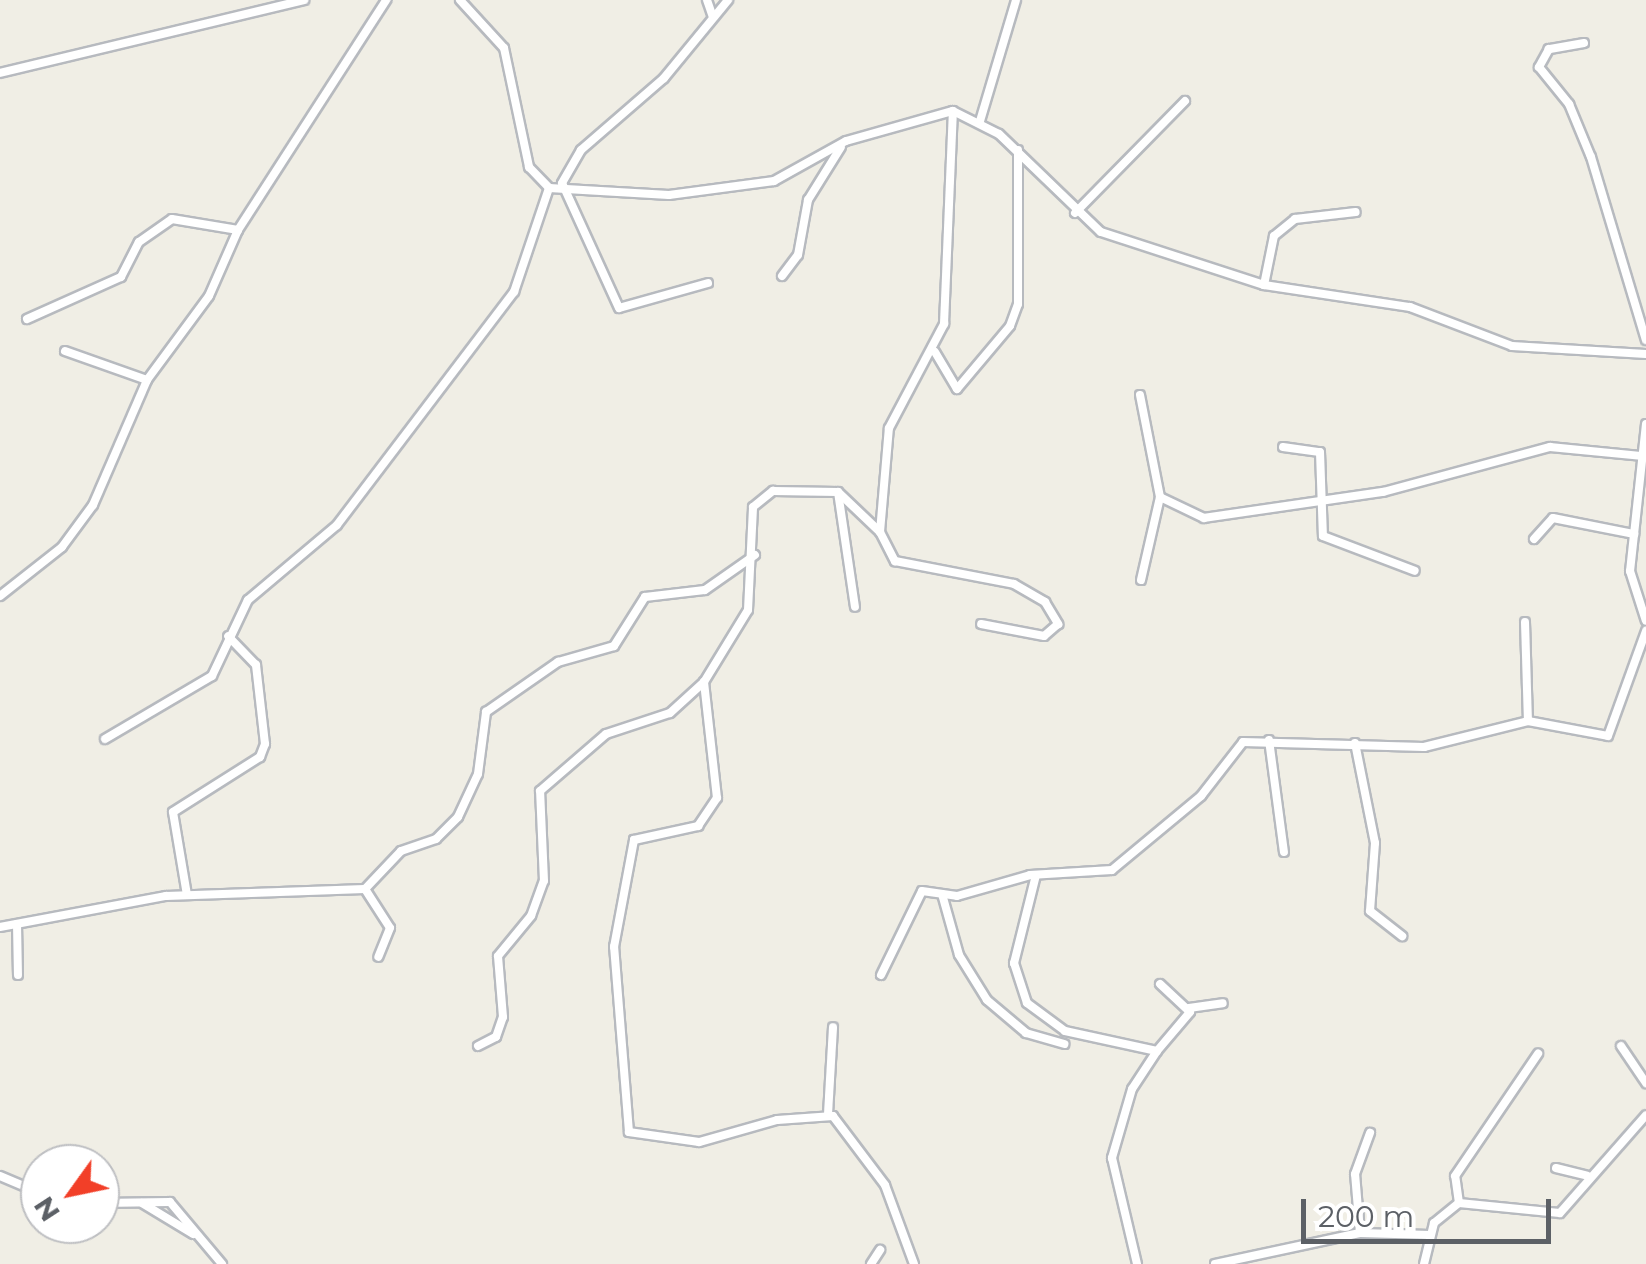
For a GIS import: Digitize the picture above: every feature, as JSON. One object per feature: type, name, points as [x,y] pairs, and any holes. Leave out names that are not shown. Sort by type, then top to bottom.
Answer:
[{"type":"street","points":[[0,74],[304,0]]},
{"type":"street","points":[[0,596],[62,548],[92,505],[146,380],[209,296],[238,230],[386,0]]},
{"type":"street","points":[[460,0],[504,48],[529,167],[549,188],[670,195],[774,181],[846,141],[952,111],[980,121],[1018,150],[1075,213],[1101,232],[1264,286],[1410,307],[1512,346],[1646,354]]},
{"type":"street","points":[[708,0],[713,17]]},
{"type":"street","points":[[708,284],[618,308],[565,188],[582,150],[664,78],[728,0]]},
{"type":"street","points":[[980,121],[1016,0]]},
{"type":"street","points":[[1584,43],[1549,49],[1539,66],[1569,104],[1591,157],[1646,340]]},
{"type":"street","points":[[1075,213],[1184,101]]},
{"type":"street","points":[[880,532],[889,428],[935,352],[944,324],[952,111]]},
{"type":"street","points":[[782,276],[798,255],[808,200],[846,141]]},
{"type":"street","points":[[935,352],[958,389],[1010,326],[1018,150]]},
{"type":"street","points":[[105,738],[137,728],[212,676],[248,600],[337,524],[504,308],[549,188]]},
{"type":"street","points":[[1264,286],[1274,236],[1295,219],[1356,212]]},
{"type":"street","points":[[27,319],[121,276],[139,242],[172,219],[238,230]]},
{"type":"street","points":[[64,351],[146,380]]},
{"type":"street","points":[[1140,395],[1160,497],[1141,580]]},
{"type":"street","points":[[1646,424],[1630,571],[1646,621]]},
{"type":"street","points":[[1284,447],[1320,452],[1323,536],[1415,571]]},
{"type":"street","points":[[1160,497],[1204,518],[1322,500],[1550,447],[1640,456]]},
{"type":"street","points":[[838,492],[856,608]]},
{"type":"street","points":[[478,1046],[496,1037],[502,1017],[498,956],[531,916],[544,881],[540,791],[606,734],[670,712],[704,682],[744,622],[756,556],[752,515],[762,496],[838,492],[880,532],[896,561],[1014,584],[1045,602],[1058,624],[1044,636],[981,624]]},
{"type":"street","points":[[1534,540],[1553,518],[1634,534]]},
{"type":"street","points":[[0,928],[187,895],[365,889],[401,851],[436,839],[458,817],[478,774],[486,712],[558,662],[614,646],[645,597],[704,590],[756,556]]},
{"type":"street","points":[[1525,622],[1528,721]]},
{"type":"street","points":[[880,975],[922,891],[942,894],[1036,875],[1112,870],[1201,796],[1232,747],[1269,740],[1444,745],[1528,721],[1608,736],[1646,631]]},
{"type":"street","points":[[187,895],[173,812],[260,757],[266,744],[256,665],[228,636]]},
{"type":"street","points":[[704,682],[717,798],[698,826],[638,836],[620,903],[627,1126],[638,1137],[699,1142],[828,1114]]},
{"type":"street","points":[[1269,740],[1284,852]]},
{"type":"street","points":[[1355,743],[1375,844],[1370,911],[1402,936]]},
{"type":"street","points":[[1036,875],[1014,963],[1027,1002],[1066,1031],[1156,1051]]},
{"type":"street","points":[[365,889],[390,928],[378,957]]},
{"type":"street","points":[[942,894],[959,955],[987,1000],[1026,1033],[1064,1044]]},
{"type":"street","points":[[17,924],[18,974]]},
{"type":"street","points":[[1160,984],[1189,1008],[1223,1003]]},
{"type":"street","points":[[1136,1264],[1112,1158],[1132,1089],[1156,1051],[1186,1023],[1189,1008]]},
{"type":"street","points":[[833,1027],[828,1114],[868,1155],[914,1264]]},
{"type":"street","points":[[1621,1046],[1646,1083]]},
{"type":"street","points":[[1459,1202],[1455,1176],[1538,1054]]},
{"type":"street","points":[[1459,1202],[1549,1218],[1646,1115]]},
{"type":"street","points":[[1360,1233],[1355,1174],[1370,1133]]},
{"type":"street","points":[[1556,1168],[1587,1176]]},
{"type":"street","points":[[120,1202],[170,1202],[222,1264]]},
{"type":"street","points":[[1424,1264],[1430,1235],[1459,1202]]},
{"type":"street","points":[[1215,1264],[1360,1233],[1430,1235]]},
{"type":"street","points":[[870,1264],[880,1250]]}]
